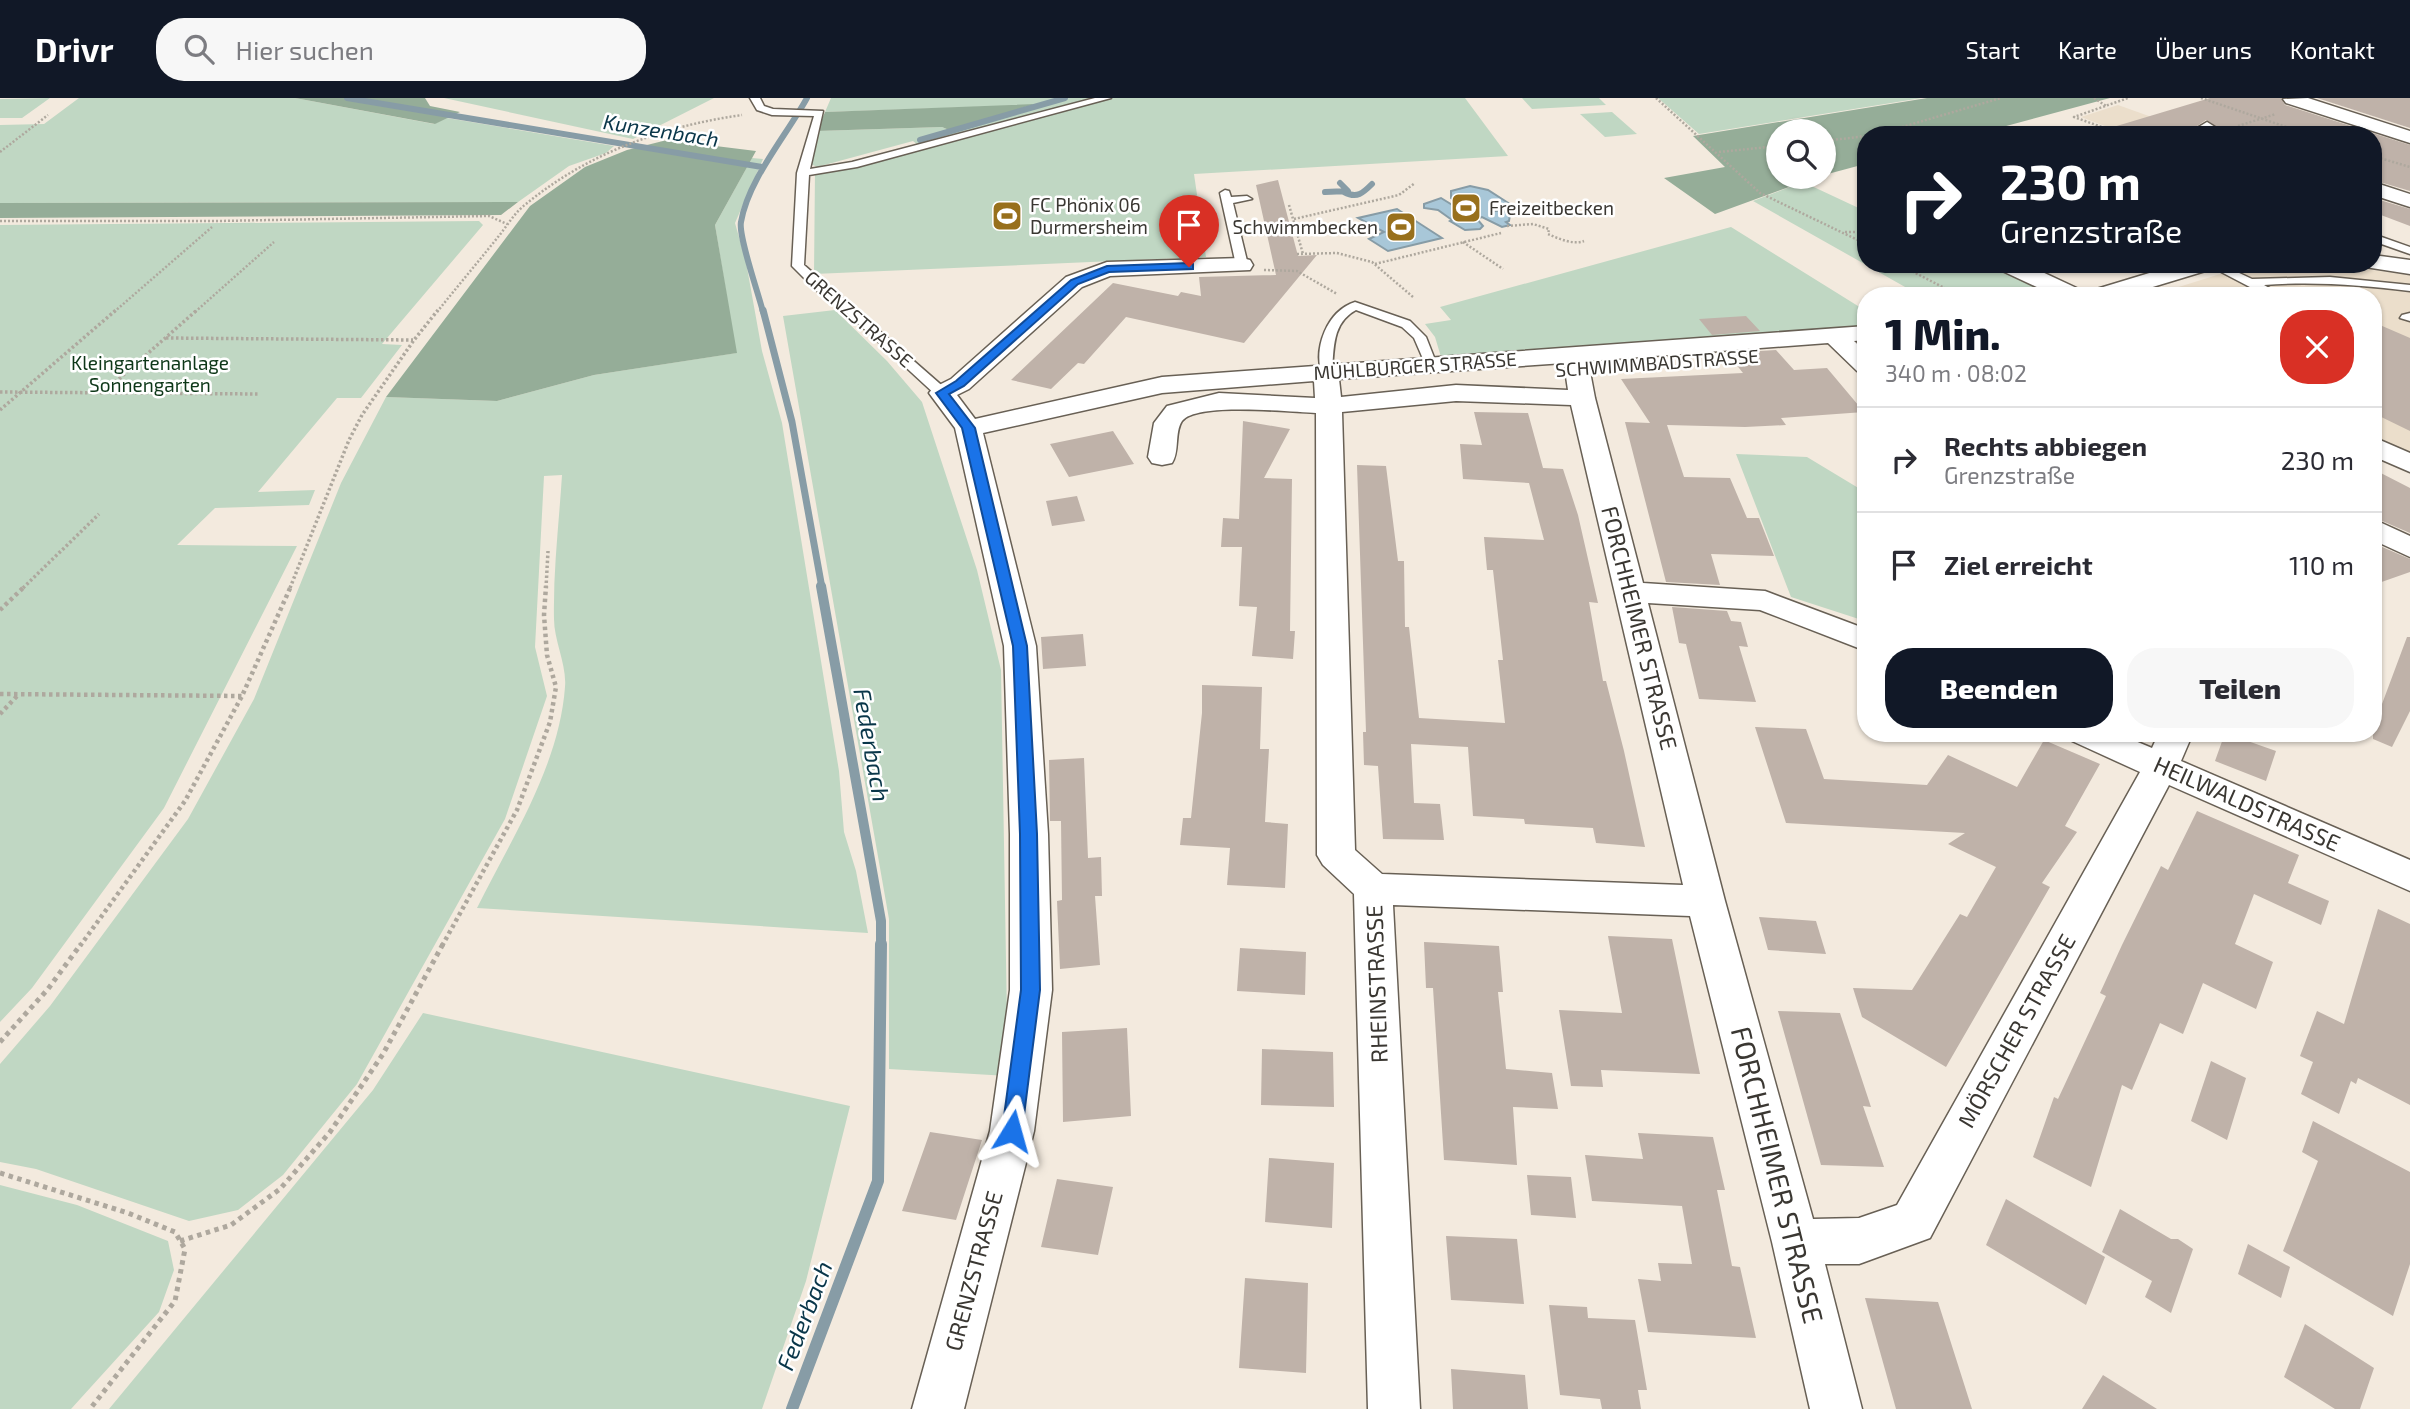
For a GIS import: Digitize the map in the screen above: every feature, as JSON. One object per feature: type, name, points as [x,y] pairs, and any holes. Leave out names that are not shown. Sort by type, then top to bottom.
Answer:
[{"type":"street","points":[[2300,101],[2376,126]]},
{"type":"street","points":[[2382,128],[2410,137]]},
{"type":"street","points":[[2382,191],[2410,201]]},
{"type":"street","points":[[2382,263],[2410,267]]},
{"type":"street","points":[[942,393],[960,384],[1074,282],[1107,269],[1241,265]]},
{"type":"street","points":[[2025,273],[2056,287]]},
{"type":"street","points":[[2128,287],[2174,273]]},
{"type":"street","name":"SCHWIMMBADSTRASSE","points":[[1329,407],[1457,393],[1578,374],[1856,346]]},
{"type":"street","name":"MÜHLBURGER STRASSE","points":[[968,428],[1162,385],[1431,365],[1578,374]]},
{"type":"street","name":"SCHWIMMBADSTRASSE","points":[[1326,372],[1346,383],[1578,374]]},
{"type":"street","name":"RHEINSTRASSE","points":[[1326,372],[1329,407],[1336,855],[1373,889],[1394,1409]]},
{"type":"street","name":"FORCHHEIMER STRASSE","points":[[1578,374],[1706,901],[1796,1242],[1836,1409]]},
{"type":"street","name":"GRENZSTRASSE","points":[[938,1409],[1012,1131],[1031,990],[1029,834],[1020,646],[968,428],[942,393]]},
{"type":"street","points":[[1162,457],[1167,423],[1176,412],[1219,401],[1329,407]]},
{"type":"street","points":[[2382,450],[2410,464]]},
{"type":"street","points":[[2382,533],[2410,548]]},
{"type":"street","points":[[1632,593],[1765,601],[1857,637]]},
{"type":"street","name":"HEILWALDSTRASSE","points":[[2129,742],[2169,750],[2410,876]]},
{"type":"street","name":"MÖRSCHER STRASSE","points":[[1796,1242],[1859,1241],[1913,1222],[2169,750]]},
{"type":"street","points":[[1373,889],[1706,901]]},
{"type":"lane","points":[[755,98],[760,108],[772,112]]},
{"type":"lane","points":[[802,173],[853,165],[1106,98]]},
{"type":"lane","name":"GRENZSTRASSE","points":[[772,112],[814,112],[802,173],[798,266],[942,393]]},
{"type":"lane","points":[[1241,265],[1226,196],[1247,199]]},
{"type":"lane","points":[[2382,240],[2410,251]]},
{"type":"lane","points":[[2229,273],[2258,287]]},
{"type":"lane","points":[[2249,283],[2311,278],[2410,288]]},
{"type":"lane","points":[[1326,372],[1333,320],[1343,311],[1355,306],[1406,324],[1420,337],[1431,365]]},
{"type":"path","points":[[1656,98],[1718,152],[1760,194],[1857,240]]},
{"type":"path","points":[[1906,126],[2001,98]]},
{"type":"path","points":[[2094,98],[2106,106]]},
{"type":"path","points":[[2099,126],[2074,117],[2127,98]]},
{"type":"path","points":[[2201,98],[2283,126]]},
{"type":"path","points":[[2236,126],[2262,119],[2300,101]]},
{"type":"path","points":[[0,1042],[48,989],[185,801],[242,696],[312,537],[349,440],[362,415],[414,340],[507,224],[524,205],[581,165],[612,153],[628,143],[694,122],[724,116],[772,112]]},
{"type":"path","points":[[0,152],[48,115]]},
{"type":"path","points":[[1836,140],[1857,137]]},
{"type":"path","points":[[1718,152],[1766,147]]},
{"type":"path","points":[[2382,159],[2410,167]]},
{"type":"path","points":[[1294,219],[1399,195],[1415,183]]},
{"type":"path","points":[[1289,205],[1303,254]]},
{"type":"path","points":[[0,221],[218,221],[489,216],[507,224]]},
{"type":"path","points":[[1507,226],[1526,223],[1543,225],[1549,229],[1548,234],[1555,238],[1567,239],[1576,244],[1584,241]]},
{"type":"path","points":[[0,410],[212,227]]},
{"type":"path","points":[[1844,233],[1857,232]]},
{"type":"path","points":[[1374,264],[1501,233]]},
{"type":"path","points":[[104,393],[274,242]]},
{"type":"path","points":[[1463,242],[1503,269]]},
{"type":"path","points":[[1297,254],[1336,253],[1374,264],[1413,297]]},
{"type":"path","points":[[1241,265],[1270,271],[1297,271],[1320,283]]},
{"type":"path","points":[[1915,273],[1943,287]]},
{"type":"path","points":[[166,338],[414,340]]},
{"type":"path","points":[[0,392],[258,394]]},
{"type":"path","points":[[0,610],[99,514]]},
{"type":"path","points":[[180,1241],[231,1224],[280,1189],[330,1132],[383,1054],[517,810],[550,722],[556,687],[547,655],[544,615],[548,551]]},
{"type":"path","points":[[0,694],[242,696]]},
{"type":"path","points":[[0,714],[18,694]]},
{"type":"path","points":[[0,1173],[128,1213],[175,1232],[184,1249],[175,1301],[90,1409]]},
{"type":"shaded area","points":[[2118,105],[2177,126],[2105,126],[2081,117]]},
{"type":"shaded area","points":[[2382,271],[2410,275],[2410,457],[2382,443],[2382,287],[2179,287],[2217,275]]},
{"type":"green space","points":[[50,98],[22,118],[0,118],[0,99]]},
{"type":"green space","points":[[79,98],[295,98],[434,124],[447,118],[614,146],[606,153],[569,166],[518,202],[0,203],[0,125],[44,124]]},
{"type":"green space","points":[[295,98],[425,98],[430,106],[460,112],[435,124]]},
{"type":"green space","points":[[444,98],[714,98],[633,139]]},
{"type":"green space","points":[[831,98],[1096,98],[919,146],[913,141],[817,167],[809,163],[817,131],[942,127],[949,130],[1032,105],[825,112]]},
{"type":"green space","name":"FC Phönix 06 Durmersheim","points":[[1113,98],[1465,98],[1508,156],[1194,174],[1206,257],[814,274],[815,172],[861,164]]},
{"type":"green space","points":[[1522,98],[1599,98],[1606,105],[1532,109]]},
{"type":"green space","points":[[1658,98],[1922,98],[1792,119],[1766,119],[1766,123],[1699,134]]},
{"type":"green space","points":[[1927,98],[2110,98],[2006,126],[1857,126],[1857,166],[1836,172],[1836,119],[1798,119]]},
{"type":"green space","points":[[1035,104],[949,130],[942,127],[817,131],[825,112]]},
{"type":"green space","points":[[1612,112],[1637,134],[1605,137],[1580,114]]},
{"type":"green space","points":[[1766,124],[1766,189],[1783,189],[1715,214],[1664,178],[1725,167],[1693,136]]},
{"type":"green space","points":[[667,140],[756,151],[715,225],[737,353],[594,375],[497,401],[386,397],[530,206],[585,167],[627,150]]},
{"type":"green space","points":[[752,158],[763,159],[735,223],[746,262],[762,351],[782,423],[839,771],[844,832],[856,871],[868,933],[477,908],[531,802],[554,746],[561,717],[565,679],[555,627],[554,601],[562,475],[544,476],[535,647],[547,696],[505,819],[357,1084],[283,1175],[238,1210],[189,1221],[36,1169],[0,1162],[0,1064],[50,1006],[188,819],[254,699],[341,483],[386,397],[497,401],[594,375],[736,353],[715,225]]},
{"type":"green space","points":[[1785,189],[1818,189],[1857,207],[1857,260],[1753,201]]},
{"type":"green space","points":[[518,202],[501,215],[0,218],[0,203]]},
{"type":"green space","name":"Kleingartenanlage Sonnengarten","points":[[479,221],[483,225],[382,344],[402,345],[361,398],[337,398],[258,492],[315,490],[309,505],[215,508],[177,545],[297,546],[164,808],[32,988],[0,1022],[0,225]]},
{"type":"green space","points":[[1731,227],[1857,305],[1857,330],[1441,357],[1435,337],[1425,324],[1451,320],[1440,307]]},
{"type":"green space","points":[[1880,273],[2010,273],[2039,287],[1905,287]]},
{"type":"green space","points":[[835,310],[887,361],[922,402],[977,570],[1001,670],[1008,1076],[889,1069],[889,919],[783,316]]},
{"type":"green space","points":[[1736,454],[1807,457],[1857,487],[1857,618],[1791,597]]},
{"type":"green space","points":[[423,1013],[850,1106],[806,1281],[762,1409],[109,1409],[373,1090]]},
{"type":"green space","points":[[0,1185],[77,1205],[168,1241],[174,1270],[159,1312],[71,1409],[0,1409]]},
{"type":"water","name":"Freizeitbecken","points":[[1470,186],[1488,190],[1513,206],[1489,212],[1502,210],[1510,215],[1509,221],[1506,222],[1510,225],[1502,227],[1482,217],[1477,219],[1483,226],[1480,229],[1465,230],[1438,210],[1424,208],[1424,204],[1441,198],[1454,206],[1460,205],[1451,198],[1451,191]]},
{"type":"water","name":"Schwimmbecken","points":[[1397,209],[1442,238],[1388,251],[1369,239],[1384,232],[1358,218]]},
{"type":"building","points":[[2210,98],[2281,98],[2285,105],[2351,126],[2216,126],[2206,120],[2197,126],[2117,126]]},
{"type":"building","points":[[2317,98],[2410,98],[2410,128]]},
{"type":"building","points":[[2382,136],[2410,145],[2410,191],[2382,183]]},
{"type":"building","points":[[1278,180],[1298,256],[1317,255],[1244,343],[1126,317],[1084,364],[1078,363],[1051,389],[1011,380],[1113,283],[1178,296],[1181,292],[1201,296],[1199,277],[1276,275],[1256,185]]},
{"type":"building","points":[[2382,201],[2410,209],[2410,226],[2382,215]]},
{"type":"building","points":[[1746,316],[1760,331],[1712,335],[1699,319]]},
{"type":"building","points":[[2382,326],[2410,338],[2410,431],[2382,417]]},
{"type":"building","points":[[1776,350],[1794,370],[1827,368],[1857,404],[1857,413],[1781,418],[1786,425],[1667,425],[1684,477],[1730,478],[1747,518],[1759,518],[1774,556],[1711,554],[1720,585],[1666,582],[1625,422],[1650,423],[1621,379],[1743,373],[1727,353]]},
{"type":"building","points":[[1474,412],[1528,413],[1543,468],[1563,469],[1578,515],[1598,603],[1589,602],[1603,681],[1606,681],[1624,751],[1645,847],[1596,843],[1593,828],[1525,824],[1524,819],[1473,816],[1468,747],[1411,744],[1414,803],[1440,804],[1444,840],[1383,839],[1378,766],[1364,765],[1363,732],[1366,732],[1357,465],[1386,466],[1398,561],[1404,561],[1405,627],[1409,627],[1419,718],[1505,723],[1498,660],[1503,660],[1493,570],[1487,570],[1484,537],[1544,540],[1529,483],[1463,479],[1460,444],[1482,445]]},
{"type":"building","points":[[1243,421],[1290,429],[1264,478],[1292,479],[1290,631],[1295,631],[1293,659],[1252,656],[1257,607],[1239,606],[1242,547],[1221,547],[1223,518],[1239,519]]},
{"type":"building","points":[[1113,431],[1134,464],[1069,477],[1050,444]]},
{"type":"building","points":[[2382,474],[2410,488],[2410,533],[2382,521]]},
{"type":"building","points":[[1077,496],[1085,521],[1052,526],[1046,501]]},
{"type":"building","points":[[2382,547],[2410,559],[2410,572],[2382,582]]},
{"type":"building","points":[[1672,607],[1727,611],[1731,621],[1741,622],[1748,647],[1739,646],[1756,702],[1699,699],[1686,644],[1679,643]]},
{"type":"building","points":[[1083,634],[1086,666],[1043,669],[1041,637]]},
{"type":"building","points":[[2407,637],[2410,637],[2410,711],[2392,747],[2380,742],[2382,704]]},
{"type":"building","points":[[1202,685],[1262,687],[1260,749],[1269,749],[1265,822],[1288,824],[1285,888],[1227,885],[1230,848],[1180,845],[1183,818],[1191,818],[1202,713]]},
{"type":"building","points":[[1755,727],[1806,729],[1824,779],[1927,785],[1948,755],[2017,787],[2043,742],[2100,764],[2065,826],[2077,832],[2042,883],[2050,887],[1946,1067],[1862,1017],[1853,988],[1912,990],[1960,914],[1967,917],[1996,867],[1948,844],[1965,833],[1786,823]]},
{"type":"building","points":[[2222,742],[2250,742],[2276,751],[2266,781],[2215,761]]},
{"type":"building","points":[[1084,758],[1088,858],[1101,857],[1102,896],[1095,896],[1100,965],[1060,969],[1057,901],[1062,900],[1061,821],[1050,821],[1049,760]]},
{"type":"building","points":[[2197,811],[2299,855],[2288,883],[2329,901],[2321,925],[2254,894],[2235,944],[2273,962],[2256,1009],[2203,983],[2183,1034],[2160,1023],[2132,1090],[2122,1085],[2091,1187],[2033,1157],[2054,1097],[2058,1099],[2106,996],[2100,993],[2122,945],[2161,866],[2168,870]]},
{"type":"building","points":[[2378,909],[2410,924],[2410,1105],[2358,1078],[2356,1084],[2351,1081],[2339,1114],[2301,1094],[2313,1062],[2300,1056],[2317,1011],[2344,1024]]},
{"type":"building","points":[[1759,917],[1816,921],[1826,954],[1768,950]]},
{"type":"building","points":[[1608,936],[1672,939],[1700,1074],[1601,1070],[1603,1087],[1571,1086],[1559,1010],[1622,1013]]},
{"type":"building","points":[[1424,942],[1499,946],[1503,992],[1498,992],[1506,1069],[1552,1073],[1558,1109],[1513,1107],[1517,1165],[1444,1160],[1433,988],[1426,988]]},
{"type":"building","points":[[1240,948],[1306,952],[1305,995],[1237,991]]},
{"type":"building","points":[[1778,1011],[1840,1013],[1871,1107],[1863,1106],[1884,1167],[1821,1165]]},
{"type":"building","points":[[1127,1028],[1131,1116],[1063,1122],[1062,1032]]},
{"type":"building","points":[[1262,1049],[1333,1052],[1334,1107],[1261,1105]]},
{"type":"building","points":[[2211,1061],[2246,1078],[2227,1140],[2191,1121]]},
{"type":"building","points":[[2313,1121],[2410,1172],[2410,1264],[2393,1316],[2283,1251],[2318,1161],[2302,1152]]},
{"type":"building","points":[[930,1132],[982,1140],[956,1220],[902,1211]]},
{"type":"building","points":[[1638,1133],[1713,1137],[1725,1190],[1717,1190],[1732,1266],[1740,1267],[1756,1338],[1648,1332],[1638,1279],[1661,1281],[1658,1263],[1692,1264],[1682,1206],[1592,1201],[1585,1155],[1643,1159]]},
{"type":"building","points":[[1269,1158],[1334,1163],[1332,1228],[1265,1222]]},
{"type":"building","points":[[1527,1175],[1571,1177],[1576,1218],[1531,1215]]},
{"type":"building","points":[[1057,1179],[1113,1187],[1098,1255],[1041,1247]]},
{"type":"building","points":[[2006,1199],[2105,1257],[2086,1305],[1986,1245]]},
{"type":"building","points":[[2120,1209],[2193,1249],[2171,1313],[2145,1297],[2152,1281],[2102,1252]]},
{"type":"building","points":[[1446,1236],[1517,1239],[1524,1304],[1451,1300]]},
{"type":"building","points":[[2248,1244],[2290,1267],[2281,1298],[2238,1274]]},
{"type":"building","points":[[1245,1278],[1308,1283],[1306,1373],[1239,1368]]},
{"type":"building","points":[[1865,1298],[1938,1302],[1972,1409],[1896,1409]]},
{"type":"building","points":[[1549,1305],[1587,1307],[1588,1318],[1635,1320],[1647,1390],[1638,1390],[1641,1409],[1602,1409],[1600,1399],[1560,1395]]},
{"type":"building","points":[[2305,1324],[2374,1368],[2360,1409],[2335,1409],[2284,1377]]},
{"type":"building","points":[[1451,1369],[1525,1375],[1528,1409],[1453,1409]]},
{"type":"building","points":[[2103,1375],[2157,1409],[2082,1409]]},
{"type":"waterway","name":"Kunzenbach","points":[[347,98],[762,167]]},
{"type":"waterway","name":"Federbach","points":[[763,312],[746,252],[741,222],[759,174],[807,98]]},
{"type":"waterway","points":[[920,140],[1065,98]]},
{"type":"waterway","points":[[1325,192],[1348,191],[1340,183]]},
{"type":"waterway","points":[[1344,192],[1360,194],[1372,184]]},
{"type":"waterway","name":"Federbach","points":[[763,310],[792,422],[822,588]]},
{"type":"waterway","name":"Federbach","points":[[821,586],[881,921],[881,944]]},
{"type":"waterway","name":"Federbach","points":[[792,1409],[878,1181],[881,944]]},
{"type":"place","name":"Freizeitbecken","points":[[1466,208]]},
{"type":"place","name":"FC Phönix 06 Durmersheim","points":[[1007,216]]},
{"type":"place","name":"Schwimmbecken","points":[[1401,227]]},
{"type":"route","points":[[1012,1131],[1031,990],[1029,834],[1020,646],[968,428],[942,393],[960,384],[1074,282],[1107,269],[1189,267]]}]
